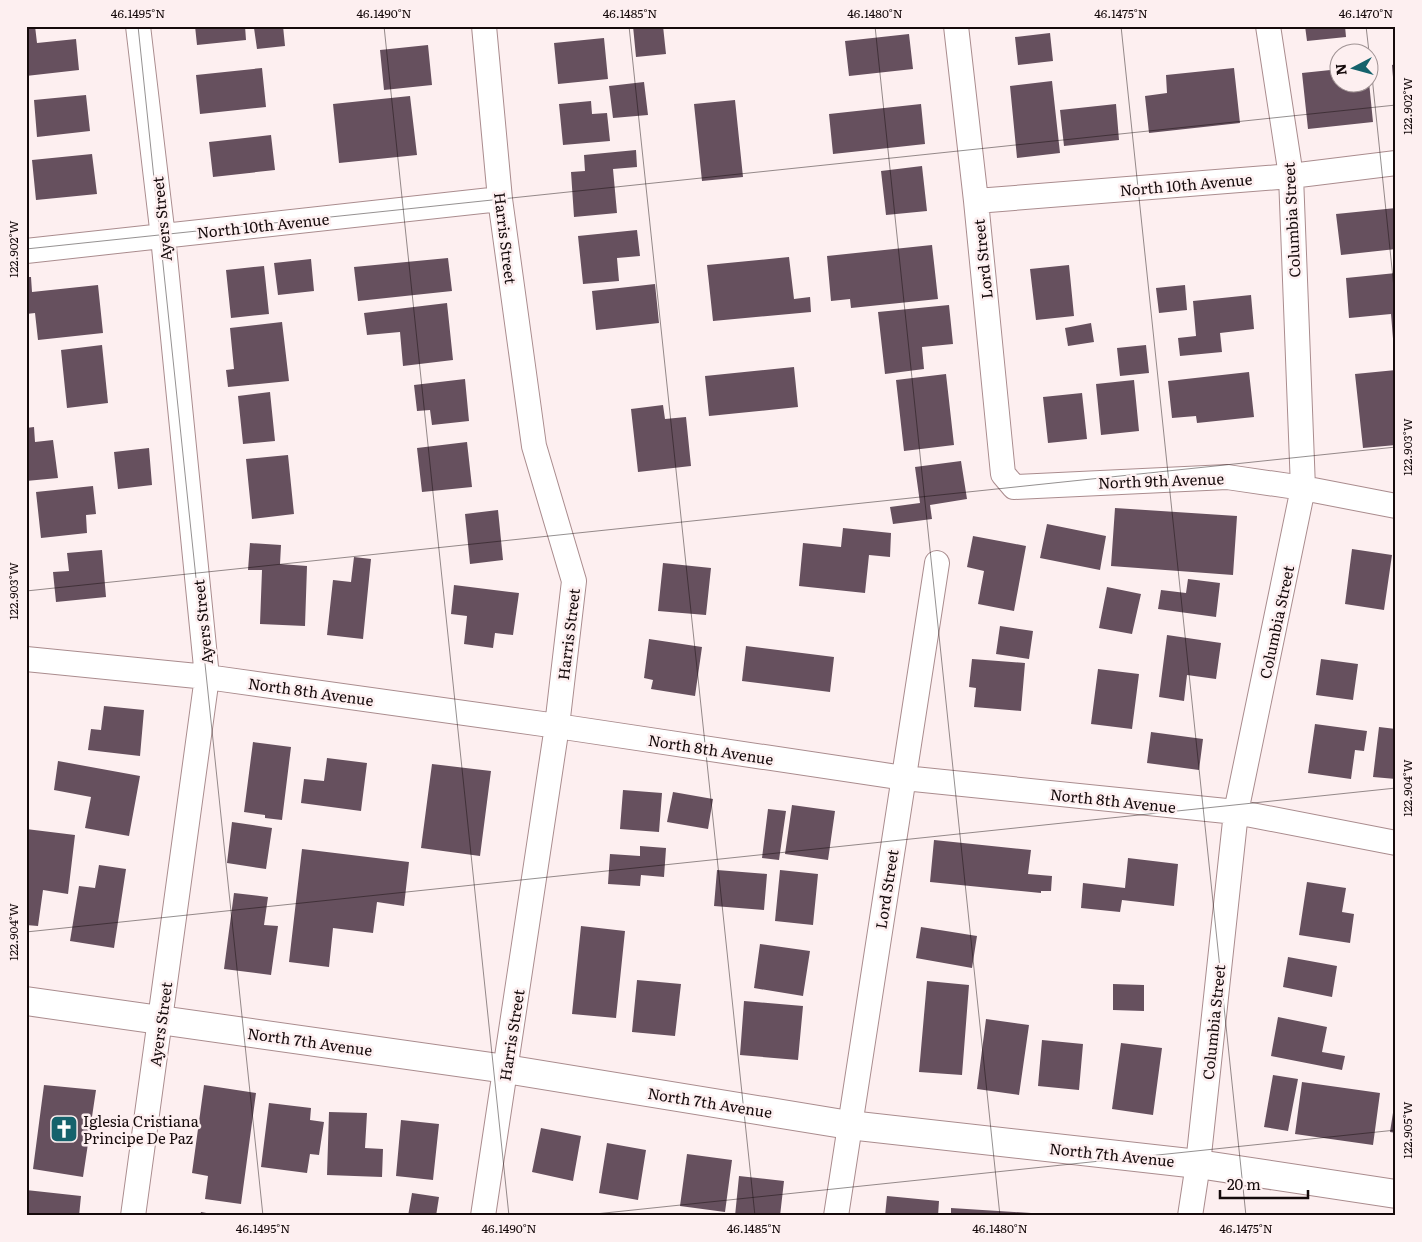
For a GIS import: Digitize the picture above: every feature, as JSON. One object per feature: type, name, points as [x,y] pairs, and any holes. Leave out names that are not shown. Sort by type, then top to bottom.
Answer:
[{"type":"street","name":"Ayers Street","points":[[133,1216],[207,676],[163,237],[138,26]]},
{"type":"street","name":"Harris Street","points":[[483,1216],[557,726],[574,581],[534,446],[500,199],[484,26]]},
{"type":"street","name":"Lord Street","points":[[956,26],[976,201],[1003,474],[1014,487]]},
{"type":"street","name":"Columbia Street","points":[[1190,1216],[1198,1164],[1236,812],[1303,488],[1291,176],[1268,26]]},
{"type":"street","name":"North 10th Avenue","points":[[976,201],[1291,176],[1396,163]]},
{"type":"street","name":"North 10th Avenue","points":[[26,251],[500,199]]},
{"type":"street","name":"North 9th Avenue","points":[[1014,487],[1227,477],[1303,488],[1396,506]]},
{"type":"street","name":"Lord Street","points":[[836,1216],[937,563]]},
{"type":"street","name":"North 8th Avenue","points":[[26,659],[207,676],[904,778],[1236,812],[1396,842]]},
{"type":"street","name":"North 7th Avenue","points":[[26,1001],[506,1070],[849,1124],[1198,1164],[1396,1194]]},
{"type":"building","points":[[26,26],[35,26],[37,43],[76,39],[79,70],[26,76]]},
{"type":"building","points":[[195,26],[245,26],[246,40],[197,45]]},
{"type":"building","points":[[283,26],[285,46],[257,49],[254,28]]},
{"type":"building","points":[[633,26],[663,26],[666,54],[636,57]]},
{"type":"building","points":[[1305,26],[1345,26],[1346,37],[1307,41]]},
{"type":"building","points":[[1050,33],[1053,61],[1018,65],[1015,37]]},
{"type":"building","points":[[909,34],[913,69],[849,76],[845,41]]},
{"type":"building","points":[[604,38],[608,79],[558,84],[554,43]]},
{"type":"building","points":[[428,45],[432,85],[384,90],[380,50]]},
{"type":"building","points":[[1396,64],[1396,89],[1394,89],[1392,65]]},
{"type":"building","points":[[262,68],[266,107],[200,114],[196,75]]},
{"type":"building","points":[[1234,68],[1240,123],[1149,133],[1145,96],[1167,93],[1166,75]]},
{"type":"building","points":[[1330,70],[1330,92],[1370,92],[1373,122],[1308,129],[1302,73]]},
{"type":"building","points":[[1052,81],[1060,153],[1017,158],[1010,86]]},
{"type":"building","points":[[644,82],[648,115],[613,118],[609,86]]},
{"type":"building","points":[[86,95],[90,131],[37,137],[34,100]]},
{"type":"building","points":[[410,96],[417,155],[339,163],[333,104]]},
{"type":"building","points":[[735,100],[743,177],[702,181],[694,104]]},
{"type":"building","points":[[591,101],[592,114],[607,113],[610,141],[563,145],[559,104]]},
{"type":"building","points":[[921,104],[925,144],[833,154],[829,114]]},
{"type":"building","points":[[1116,104],[1119,140],[1064,146],[1060,110]]},
{"type":"building","points":[[271,135],[275,170],[213,177],[209,142]]},
{"type":"building","points":[[636,150],[637,167],[613,169],[617,213],[574,217],[571,172],[585,171],[584,155]]},
{"type":"building","points":[[92,154],[97,194],[36,200],[32,160]]},
{"type":"building","points":[[922,166],[927,211],[886,215],[881,171]]},
{"type":"building","points":[[26,173],[28,173],[29,191],[26,191]]},
{"type":"building","points":[[1396,208],[1396,249],[1341,255],[1336,214]]},
{"type":"building","points":[[637,230],[640,256],[617,258],[619,281],[583,284],[578,236]]},
{"type":"building","points":[[932,245],[938,299],[851,308],[850,299],[831,301],[827,256]]},
{"type":"building","points":[[789,257],[794,299],[810,297],[811,312],[713,321],[707,265]]},
{"type":"building","points":[[448,258],[452,291],[358,301],[354,267]]},
{"type":"building","points":[[311,259],[314,291],[278,295],[274,263]]},
{"type":"building","points":[[1069,265],[1074,316],[1036,320],[1030,269]]},
{"type":"building","points":[[264,266],[269,314],[231,318],[226,270]]},
{"type":"building","points":[[1396,273],[1396,351],[1394,351],[1391,314],[1349,318],[1346,278]]},
{"type":"building","points":[[26,277],[31,277],[32,292],[98,285],[103,333],[38,340],[35,313],[26,314]]},
{"type":"building","points":[[655,284],[659,323],[596,330],[592,291]]},
{"type":"building","points":[[1185,285],[1187,310],[1159,313],[1156,288]]},
{"type":"building","points":[[1251,295],[1254,329],[1220,333],[1222,352],[1180,356],[1178,338],[1196,336],[1193,301]]},
{"type":"building","points":[[447,303],[453,360],[403,366],[400,332],[367,335],[364,313]]},
{"type":"building","points":[[949,305],[953,344],[922,347],[924,369],[885,374],[878,312]]},
{"type":"building","points":[[282,322],[289,381],[228,387],[226,370],[234,369],[230,328]]},
{"type":"building","points":[[1091,323],[1094,342],[1068,346],[1065,328]]},
{"type":"building","points":[[102,345],[108,403],[67,408],[61,350]]},
{"type":"building","points":[[1146,345],[1149,373],[1120,376],[1117,348]]},
{"type":"building","points":[[794,367],[798,407],[709,416],[705,376]]},
{"type":"building","points":[[1396,370],[1396,445],[1363,448],[1355,374]]},
{"type":"building","points":[[1249,372],[1254,417],[1197,423],[1196,416],[1172,418],[1168,381]]},
{"type":"building","points":[[946,374],[954,445],[904,451],[896,380]]},
{"type":"building","points":[[465,379],[469,421],[432,425],[430,410],[417,411],[414,385]]},
{"type":"building","points":[[1134,380],[1139,431],[1101,435],[1096,384]]},
{"type":"building","points":[[270,392],[275,441],[243,444],[238,396]]},
{"type":"building","points":[[1082,393],[1087,439],[1048,443],[1043,397]]},
{"type":"building","points":[[663,405],[665,419],[686,417],[691,466],[638,472],[631,409]]},
{"type":"building","points":[[34,427],[35,442],[53,440],[58,478],[26,481],[26,428]]},
{"type":"building","points":[[467,442],[472,487],[422,492],[417,448]]},
{"type":"building","points":[[149,448],[152,485],[118,489],[114,452]]},
{"type":"building","points":[[288,455],[294,514],[252,519],[246,459]]},
{"type":"building","points":[[961,461],[967,499],[930,505],[932,519],[893,524],[890,507],[920,503],[915,467]]},
{"type":"building","points":[[93,486],[96,514],[86,515],[87,533],[41,538],[36,492]]},
{"type":"building","points":[[1115,508],[1237,516],[1233,575],[1111,566]]},
{"type":"building","points":[[498,510],[503,560],[470,564],[465,514]]},
{"type":"building","points":[[1047,524],[1106,536],[1100,570],[1040,558]]},
{"type":"building","points":[[843,528],[891,533],[890,557],[869,555],[865,593],[799,586],[803,543],[841,547]]},
{"type":"building","points":[[973,536],[1026,546],[1014,611],[978,604],[984,571],[967,567]]},
{"type":"building","points":[[250,543],[281,545],[280,564],[307,566],[305,626],[260,624],[262,570],[248,570]]},
{"type":"building","points":[[1352,549],[1392,555],[1384,610],[1345,604]]},
{"type":"building","points":[[102,550],[106,597],[56,602],[53,572],[69,571],[67,553]]},
{"type":"building","points":[[354,557],[371,559],[363,639],[327,635],[333,580],[351,582]]},
{"type":"building","points":[[663,563],[711,568],[706,615],[658,611]]},
{"type":"building","points":[[1188,579],[1220,583],[1216,617],[1158,609],[1161,590],[1186,593]]},
{"type":"building","points":[[454,585],[519,593],[513,635],[495,633],[493,648],[464,644],[467,616],[451,614]]},
{"type":"building","points":[[1107,587],[1141,594],[1132,634],[1099,628]]},
{"type":"building","points":[[1000,626],[1033,631],[1029,659],[996,654]]},
{"type":"building","points":[[1167,635],[1221,643],[1216,679],[1187,675],[1184,701],[1159,697]]},
{"type":"building","points":[[649,639],[702,647],[695,696],[651,689],[653,680],[644,678]]},
{"type":"building","points":[[746,646],[834,657],[830,692],[742,681]]},
{"type":"building","points":[[972,659],[1025,663],[1021,711],[974,707],[976,688],[969,687]]},
{"type":"building","points":[[1321,659],[1358,664],[1353,700],[1316,695]]},
{"type":"building","points":[[1098,669],[1139,674],[1132,729],[1091,724]]},
{"type":"building","points":[[104,706],[144,710],[140,756],[88,750],[91,729],[101,730]]},
{"type":"building","points":[[1315,724],[1367,731],[1364,751],[1355,750],[1351,779],[1308,773]]},
{"type":"building","points":[[1379,727],[1396,729],[1396,779],[1373,777]]},
{"type":"building","points":[[1151,732],[1203,739],[1199,770],[1147,763]]},
{"type":"building","points":[[253,742],[291,747],[282,820],[265,818],[265,815],[244,812]]},
{"type":"building","points":[[327,758],[367,763],[361,811],[301,803],[304,779],[324,781]]},
{"type":"building","points":[[58,761],[140,776],[129,836],[85,828],[91,797],[54,790]]},
{"type":"building","points":[[432,764],[491,771],[480,856],[421,848]]},
{"type":"building","points":[[623,790],[662,793],[659,832],[620,829]]},
{"type":"building","points":[[673,792],[713,799],[708,829],[667,822]]},
{"type":"building","points":[[792,805],[835,811],[828,860],[785,854]]},
{"type":"building","points":[[768,809],[786,811],[779,860],[762,858]]},
{"type":"building","points":[[232,822],[272,828],[266,869],[227,863]]},
{"type":"building","points":[[26,829],[75,835],[68,894],[43,890],[38,926],[26,925]]},
{"type":"building","points":[[934,840],[1031,850],[1028,874],[1052,876],[1051,891],[1041,891],[1041,893],[930,882]]},
{"type":"building","points":[[640,846],[666,848],[664,877],[641,875],[640,886],[608,884],[610,854],[640,856]]},
{"type":"building","points":[[302,849],[409,862],[404,906],[377,902],[373,933],[333,928],[329,967],[289,962]]},
{"type":"building","points":[[1128,858],[1178,864],[1174,906],[1122,900],[1120,912],[1081,908],[1083,883],[1125,888]]},
{"type":"building","points":[[99,865],[126,869],[114,948],[70,941],[79,886],[95,888]]},
{"type":"building","points":[[717,870],[767,874],[764,910],[714,906]]},
{"type":"building","points":[[780,870],[818,874],[813,925],[775,921]]},
{"type":"building","points":[[1307,882],[1346,888],[1342,912],[1354,914],[1350,943],[1299,935]]},
{"type":"building","points":[[234,893],[268,897],[264,925],[278,926],[271,975],[224,969]]},
{"type":"building","points":[[581,926],[625,931],[616,1018],[572,1014]]},
{"type":"building","points":[[921,927],[977,936],[972,968],[916,958]]},
{"type":"building","points":[[760,944],[810,951],[803,996],[754,988]]},
{"type":"building","points":[[1288,957],[1337,966],[1332,997],[1283,987]]},
{"type":"building","points":[[637,980],[681,984],[675,1036],[632,1032]]},
{"type":"building","points":[[927,981],[969,985],[962,1075],[919,1072]]},
{"type":"building","points":[[1113,984],[1144,985],[1144,1011],[1113,1010]]},
{"type":"building","points":[[744,1001],[803,1006],[798,1060],[740,1055]]},
{"type":"building","points":[[1278,1017],[1327,1027],[1322,1052],[1345,1056],[1342,1070],[1271,1056]]},
{"type":"building","points":[[986,1019],[1029,1025],[1019,1095],[977,1089]]},
{"type":"building","points":[[1042,1040],[1083,1044],[1079,1090],[1038,1086]]},
{"type":"building","points":[[1121,1043],[1162,1048],[1153,1115],[1112,1109]]},
{"type":"building","points":[[1273,1075],[1298,1079],[1288,1131],[1264,1127]]},
{"type":"building","points":[[1302,1082],[1380,1093],[1373,1145],[1295,1134]]},
{"type":"building","name":"Iglesia Cristiana Principe De Paz","points":[[44,1085],[96,1090],[83,1177],[33,1169]]},
{"type":"building","points":[[204,1085],[256,1093],[241,1204],[205,1199],[208,1176],[192,1173]]},
{"type":"building","points":[[1396,1100],[1396,1133],[1390,1132]]},
{"type":"building","points":[[269,1103],[311,1108],[310,1120],[324,1122],[319,1155],[310,1154],[307,1173],[261,1167]]},
{"type":"building","points":[[329,1112],[367,1113],[365,1148],[383,1149],[382,1177],[327,1175]]},
{"type":"building","points":[[401,1120],[439,1124],[433,1180],[396,1176]]},
{"type":"building","points":[[541,1128],[581,1136],[573,1181],[532,1172]]},
{"type":"building","points":[[607,1143],[646,1150],[638,1200],[599,1193]]},
{"type":"building","points":[[687,1154],[732,1160],[725,1212],[680,1206]]},
{"type":"building","points":[[739,1176],[784,1181],[780,1216],[735,1216]]},
{"type":"building","points":[[26,1190],[81,1196],[79,1216],[26,1216]]},
{"type":"building","points":[[412,1193],[439,1197],[436,1216],[408,1216]]},
{"type":"building","points":[[887,1196],[939,1201],[938,1216],[885,1216]]},
{"type":"building","points":[[951,1208],[1031,1213],[1031,1216],[951,1216]]},
{"type":"building","points":[[201,1212],[217,1215],[217,1216],[200,1216]]},
{"type":"place","name":"Iglesia Cristiana Principe De Paz","points":[[64,1129]]}]
